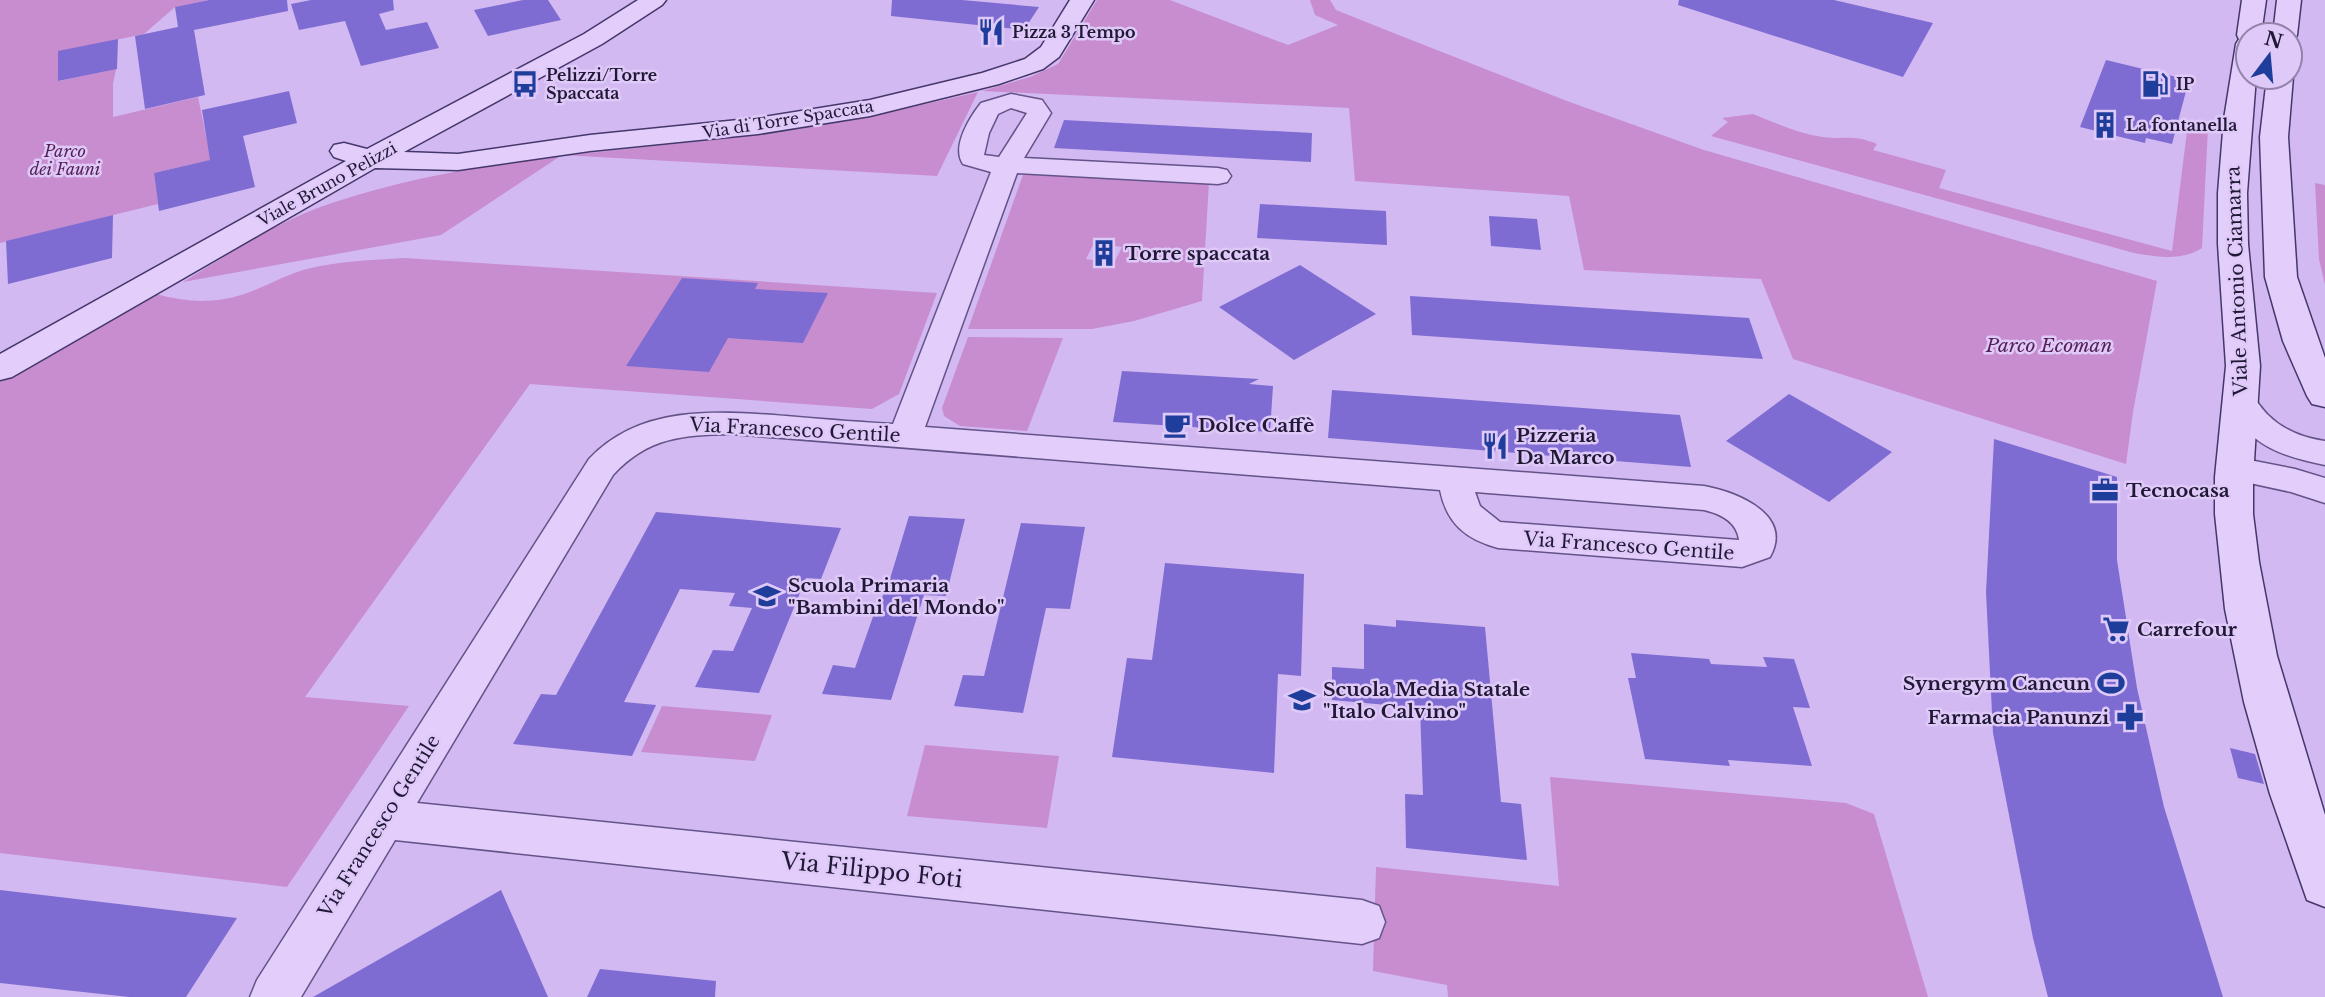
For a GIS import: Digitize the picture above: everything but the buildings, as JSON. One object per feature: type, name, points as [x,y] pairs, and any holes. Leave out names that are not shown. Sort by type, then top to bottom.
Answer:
[{"type":"street","name":"Viale Bruno Pelizzi","points":[[0,338],[357,155],[618,0]]},
{"type":"street","name":"Viale Bruno Pelizzi","points":[[0,369],[275,213],[357,155],[435,124],[607,31],[654,0]]},
{"type":"street","name":"Via di Torre Spaccata","points":[[275,213],[458,162],[579,145],[810,119],[870,108],[990,79],[1022,69],[1043,58],[1060,37],[1082,0]]},
{"type":"street","points":[[2251,21],[2254,0]]},
{"type":"street","points":[[2287,21],[2289,0]]},
{"type":"street","name":"Viale Antonio Ciamarra","points":[[2241,91],[2233,151],[2233,242],[2243,366],[2242,404],[2234,469],[2234,515],[2255,657],[2274,729],[2325,884]]},
{"type":"street","points":[[2279,91],[2274,161],[2281,277],[2300,341],[2325,396]]},
{"type":"street","points":[[435,124],[434,150],[441,156],[458,162]]},
{"type":"street","name":"Via di Torre Spaccata","points":[[357,155],[458,162]]},
{"type":"street","points":[[357,155],[393,166],[424,171]]},
{"type":"street","points":[[905,436],[1007,165],[1218,176]]},
{"type":"street","points":[[2242,404],[2252,421],[2269,434],[2325,453]]},
{"type":"street","name":"Via Francesco Gentile","points":[[274,997],[502,629],[588,484],[616,451],[657,430],[700,423],[905,436],[1456,478],[1714,499],[1734,506],[1747,516],[1754,527],[1757,548],[1749,554],[1742,554],[1498,535],[1486,532],[1469,521],[1459,501],[1456,478]]},
{"type":"street","points":[[2234,469],[2295,481],[2325,491]]},
{"type":"street","name":"Via Filippo Foti","points":[[382,819],[1362,922]]},
{"type":"green space","name":"Parco dei Fauni","points":[[0,0],[209,0],[175,7],[144,34],[58,52],[59,81],[116,69],[113,117],[198,97],[211,160],[154,173],[158,204],[0,243]]},
{"type":"green space","name":"Parco Ecoman","points":[[1097,0],[1170,0],[1288,45],[1338,25],[1315,15],[1310,0],[1330,0],[1336,10],[1567,101],[1704,150],[2157,281],[2126,464],[1793,359],[1761,279],[1584,270],[1569,196],[1355,181],[1349,108],[982,91],[1030,77],[1058,64]]},
{"type":"green space","points":[[978,92],[937,176],[569,155],[811,127]]},
{"type":"green space","points":[[1753,114],[1814,136],[1868,141],[1877,144],[1873,150],[1946,170],[1939,188],[2172,251],[2188,123],[2208,128],[2202,248],[2178,256],[2160,257],[2134,253],[1711,136],[1728,122],[1722,118]]},
{"type":"green space","points":[[560,156],[441,235],[183,282],[274,228],[332,203],[436,176]]},
{"type":"green space","points":[[1024,172],[1209,182],[1202,301],[1134,321],[1092,329],[968,329]],"holes":[[[1094,243],[1122,247],[1114,263],[1086,259]]]},
{"type":"green space","points":[[2315,183],[2325,185],[2325,285],[2319,259]]},
{"type":"green space","points":[[405,258],[937,293],[899,394],[872,409],[530,384],[305,697],[409,706],[287,887],[0,853],[0,380],[156,294],[177,299],[220,300],[319,266]]},
{"type":"green space","points":[[968,337],[1063,338],[1027,431],[960,426],[944,416],[942,408]]},
{"type":"green space","points":[[662,706],[772,715],[755,761],[641,752]]},
{"type":"green space","points":[[925,745],[1059,756],[1047,828],[907,816]]},
{"type":"green space","points":[[1550,777],[1846,803],[1874,814],[1928,997],[1448,997],[1447,985],[1373,971],[1376,867],[1559,886]]},
{"type":"place","name":"Pizza 3 Tempo","points":[[991,32]]},
{"type":"place","name":"Pelizzi/Torre Spaccata","points":[[525,84]]},
{"type":"place","name":"IP","points":[[2155,84]]},
{"type":"place","name":"La fontanella","points":[[2105,125]]},
{"type":"place","name":"Torre spaccata","points":[[1104,253]]},
{"type":"place","name":"Dolce Caffè","points":[[1177,425]]},
{"type":"place","name":"Pizzeria Da Marco","points":[[1495,446]]},
{"type":"place","name":"Tecnocasa","points":[[2105,490]]},
{"type":"place","name":"Scuola Primaria \"Bambini del Mondo\"","points":[[767,596]]},
{"type":"place","name":"Carrefour","points":[[2116,629]]},
{"type":"place","name":"Synergym Cancun","points":[[2111,683]]},
{"type":"place","name":"Scuola Media Statale \"Italo Calvino\"","points":[[1302,700]]},
{"type":"place","name":"Farmacia Panunzi","points":[[2130,717]]}]
